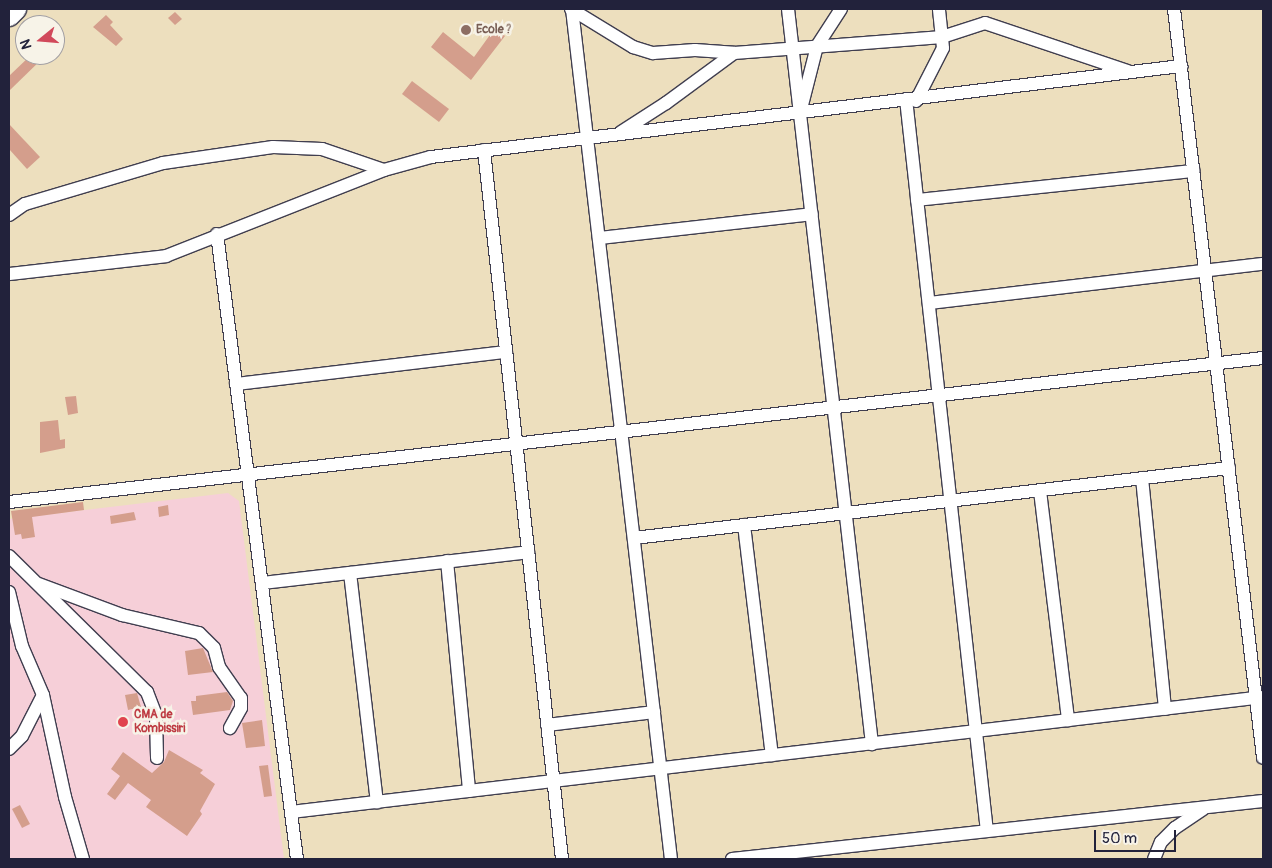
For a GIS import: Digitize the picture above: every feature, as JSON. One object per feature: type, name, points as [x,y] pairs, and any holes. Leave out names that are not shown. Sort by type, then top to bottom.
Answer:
[{"type":"highway","points":[[9,16],[16,9]]},
{"type":"street","points":[[572,9],[633,47],[653,53],[695,50],[734,52],[942,37],[985,23],[1130,72]]},
{"type":"street","points":[[572,9],[671,859]]},
{"type":"street","points":[[788,9],[872,744]]},
{"type":"street","points":[[800,112],[817,46],[841,9]]},
{"type":"street","points":[[939,9],[943,48],[912,98],[908,119],[987,832]]},
{"type":"street","points":[[1174,9],[1229,468],[1260,698],[1263,758]]},
{"type":"street","points":[[618,134],[666,103],[734,52]]},
{"type":"street","points":[[9,274],[143,261],[166,256],[217,234],[384,170],[431,157],[1181,66]]},
{"type":"street","points":[[9,215],[25,204],[163,163],[272,147],[322,149],[384,170]]},
{"type":"street","points":[[484,150],[562,859]]},
{"type":"street","points":[[917,200],[1194,171]]},
{"type":"street","points":[[599,238],[812,214]]},
{"type":"street","points":[[217,234],[297,859]]},
{"type":"street","points":[[929,303],[1263,264]]},
{"type":"street","points":[[236,384],[506,352]]},
{"type":"street","points":[[9,502],[1263,358]]},
{"type":"street","points":[[634,538],[1229,468]]},
{"type":"street","points":[[1142,478],[1165,709]]},
{"type":"street","points":[[1040,491],[1068,720]]},
{"type":"street","points":[[744,525],[772,756]]},
{"type":"street","points":[[262,583],[528,552]]},
{"type":"street","points":[[9,556],[147,692],[156,716],[157,758]]},
{"type":"street","points":[[447,561],[468,792]]},
{"type":"street","points":[[350,573],[377,802]]},
{"type":"street","points":[[38,584],[114,612],[199,633],[214,648],[219,667],[241,698],[241,708],[230,728]]},
{"type":"street","points":[[9,592],[22,646],[42,694],[65,797],[83,859]]},
{"type":"street","points":[[9,749],[22,736],[42,694]]},
{"type":"street","points":[[291,812],[1260,698]]},
{"type":"street","points":[[547,725],[654,712]]},
{"type":"street","points":[[732,859],[1263,801]]},
{"type":"street","points":[[1154,859],[1161,842],[1170,832],[1205,808]]},
{"type":"shaded area","points":[[228,493],[239,501],[284,859],[9,859],[9,519]]},
{"type":"building","points":[[175,12],[182,19],[175,25],[168,18]]},
{"type":"building","points":[[106,15],[113,22],[110,25],[123,39],[116,46],[93,27]]},
{"type":"building","points":[[495,28],[505,36],[471,80],[431,47],[443,32],[474,57]]},
{"type":"building","points":[[21,65],[36,65],[9,91],[9,76]]},
{"type":"building","points":[[412,81],[449,109],[439,122],[402,94]]},
{"type":"building","points":[[9,124],[40,157],[27,169],[9,149]]},
{"type":"building","points":[[76,396],[78,413],[68,415],[65,397]]},
{"type":"building","points":[[58,420],[60,440],[65,439],[65,448],[40,453],[40,422]]},
{"type":"building","points":[[83,502],[84,510],[32,517],[35,537],[22,539],[21,534],[15,535],[11,511]]},
{"type":"building","points":[[168,505],[169,515],[159,517],[158,507]]},
{"type":"building","points":[[134,512],[136,520],[111,524],[110,516]]},
{"type":"building","points":[[203,648],[213,672],[188,675],[185,651]]},
{"type":"building","points":[[227,692],[233,701],[230,710],[193,715],[191,701],[196,701],[196,696]]},
{"type":"building","points":[[137,693],[141,707],[128,710],[125,695]]},
{"type":"building","points":[[262,720],[265,746],[246,748],[242,723]]},
{"type":"building","points":[[169,750],[203,770],[200,773],[215,784],[200,811],[202,814],[187,836],[146,807],[151,800],[128,783],[115,800],[107,794],[120,776],[111,769],[123,752],[152,773],[164,762]]},
{"type":"building","points":[[268,765],[272,796],[264,797],[259,766]]},
{"type":"building","points":[[20,805],[30,824],[22,828],[12,809]]},
{"type":"place","name":"Ecole ?","points":[[466,30]]},
{"type":"place","name":"CMA de Kombissiri","points":[[123,722]]}]
